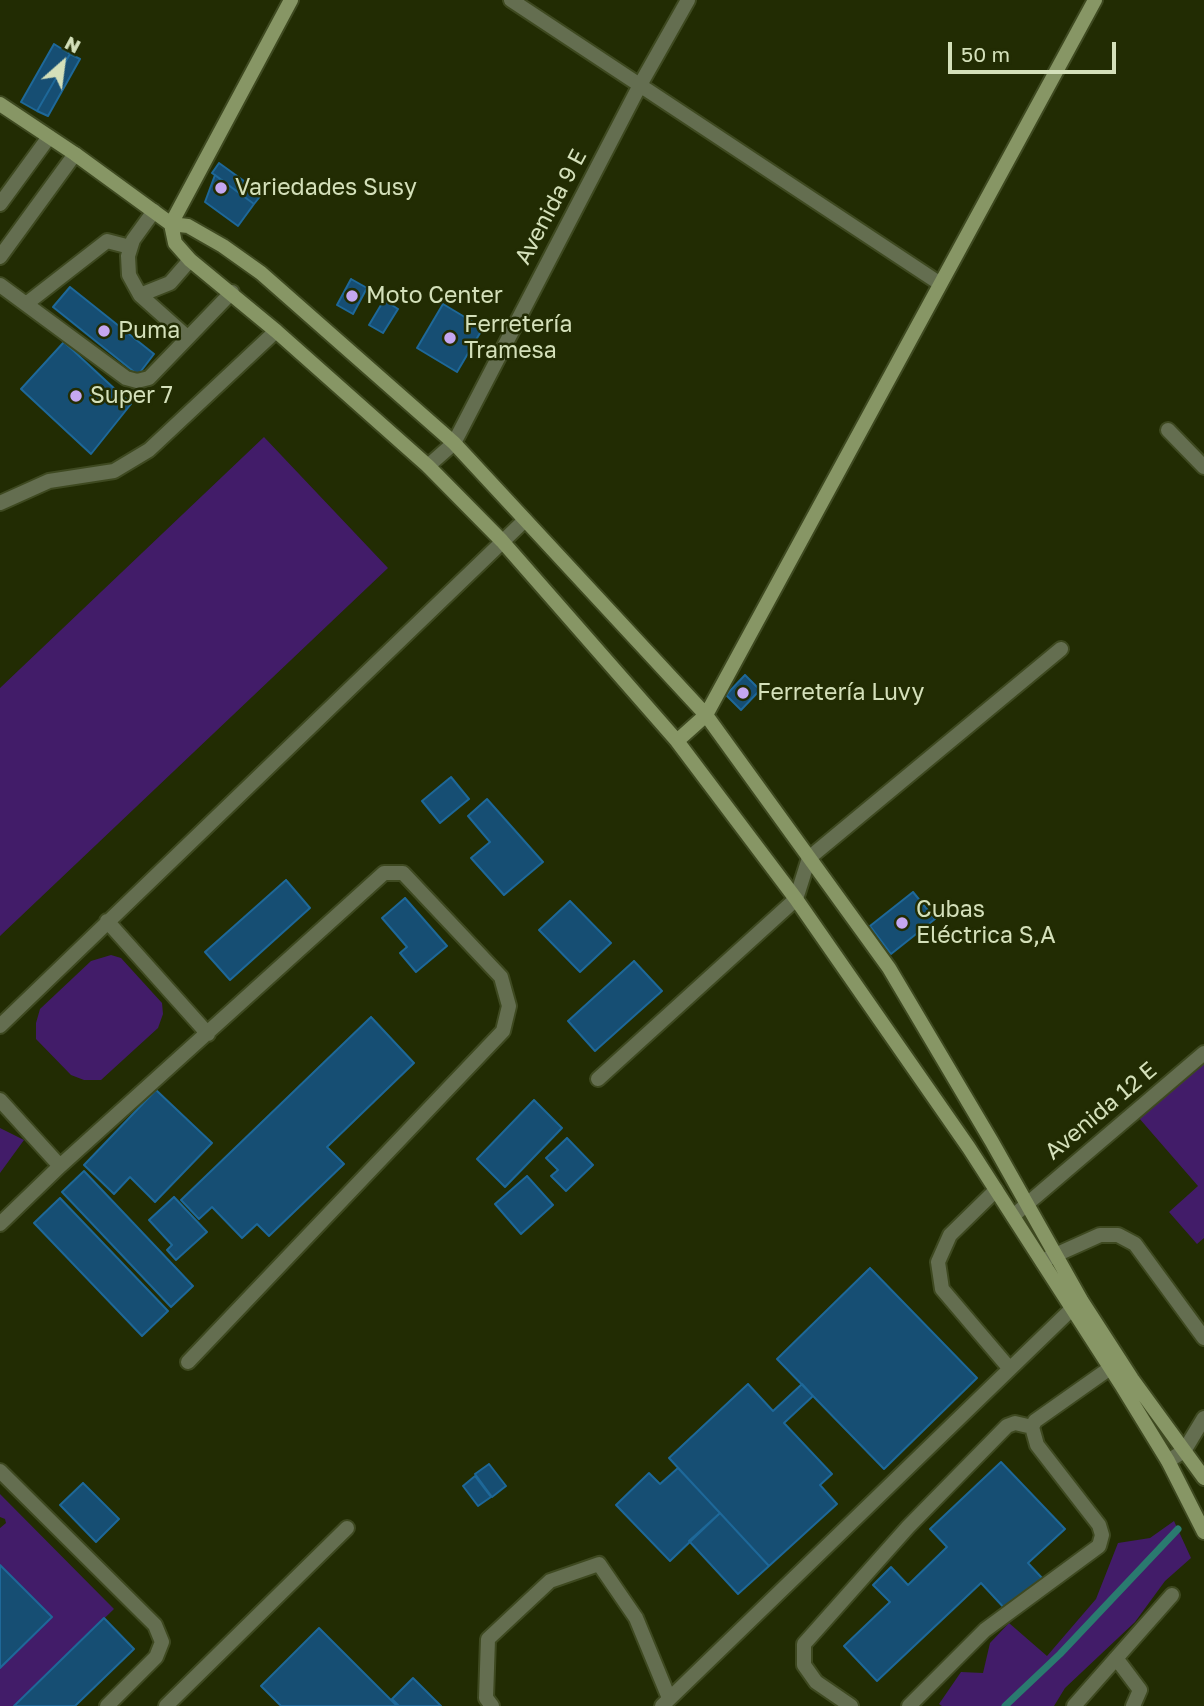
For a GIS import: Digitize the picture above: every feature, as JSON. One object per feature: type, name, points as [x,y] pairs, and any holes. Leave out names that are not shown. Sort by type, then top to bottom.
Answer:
[{"type":"street","points":[[291,0],[171,224],[175,243],[190,260],[232,292],[428,466],[502,541],[677,741],[796,899],[1013,1216],[1048,1258],[1115,1364],[1204,1532]]},
{"type":"street","points":[[511,0],[939,283]]},
{"type":"street","name":"Avenida 9 E","points":[[428,466],[454,443],[640,85],[688,0]]},
{"type":"street","points":[[677,741],[706,715],[1095,0]]},
{"type":"street","points":[[0,104],[75,154],[171,224],[188,226],[223,246],[261,273],[454,443],[706,715],[889,968],[1027,1204],[1048,1258]]},
{"type":"street","points":[[0,204],[49,136]]},
{"type":"street","points":[[0,257],[75,154]]},
{"type":"street","points":[[154,211],[130,247],[128,275],[140,295],[187,337]]},
{"type":"street","points":[[26,304],[107,241],[130,247]]},
{"type":"street","points":[[140,295],[170,283],[190,260]]},
{"type":"street","points":[[0,285],[126,378],[137,381],[149,378],[232,292]]},
{"type":"street","points":[[0,503],[49,481],[114,471],[149,450],[276,331]]},
{"type":"street","points":[[1168,430],[1204,467]]},
{"type":"street","points":[[0,1026],[525,520]]},
{"type":"street","points":[[598,1079],[796,899],[809,858],[1061,649]]},
{"type":"street","points":[[0,1224],[60,1166],[384,873],[403,873],[501,977],[509,1006],[503,1031],[188,1362]]},
{"type":"street","points":[[107,921],[208,1034]]},
{"type":"street","name":"Avenida 12 E","points":[[1013,1216],[1204,1053]]},
{"type":"street","points":[[0,1100],[60,1166]]},
{"type":"street","points":[[996,1190],[950,1235],[938,1262],[942,1289],[1010,1369]]},
{"type":"street","points":[[1048,1258],[1100,1235],[1118,1236],[1135,1244],[1204,1338]]},
{"type":"street","points":[[492,1706],[486,1698],[488,1639],[550,1581],[599,1564],[636,1618],[666,1702],[1077,1305]]},
{"type":"street","points":[[909,1706],[985,1630],[1099,1546],[1102,1535],[1098,1525],[1037,1445],[1032,1427],[1035,1422],[1115,1364]]},
{"type":"street","points":[[1115,1364],[1204,1478]]},
{"type":"street","points":[[1168,1461],[1184,1451],[1204,1418]]},
{"type":"street","points":[[851,1706],[816,1682],[804,1665],[804,1644],[908,1527],[1007,1426],[1016,1423],[1032,1427]]},
{"type":"street","points":[[0,1471],[155,1625],[159,1633],[162,1642],[156,1657],[107,1706]]},
{"type":"street","points":[[166,1706],[347,1528]]},
{"type":"street","points":[[1074,1706],[1172,1595]]},
{"type":"street","points":[[1116,1658],[1140,1690],[1133,1706]]},
{"type":"shaded area","points":[[264,437],[388,568],[0,936],[0,688]]},
{"type":"shaded area","points":[[111,955],[121,958],[162,1003],[163,1014],[158,1028],[101,1080],[84,1080],[71,1075],[36,1039],[36,1023],[40,1009],[91,961]]},
{"type":"shaded area","points":[[1204,1051],[1204,1238],[1197,1244],[1169,1212],[1198,1186],[1132,1110]]},
{"type":"shaded area","points":[[0,1128],[24,1140],[0,1173]]},
{"type":"shaded area","points":[[0,1494],[114,1609],[14,1706],[0,1706],[0,1668],[52,1617],[0,1565],[0,1528],[6,1523],[5,1519],[0,1517]]},
{"type":"shaded area","points":[[1174,1521],[1191,1558],[1165,1581],[1135,1622],[1065,1688],[1054,1706],[939,1704],[961,1672],[983,1673],[990,1643],[1009,1623],[1047,1656],[1096,1599],[1118,1543],[1150,1538]]},
{"type":"building","points":[[54,44],[70,54],[37,111],[21,102]]},
{"type":"building","points":[[70,54],[80,59],[48,116],[37,111]]},
{"type":"building","points":[[219,163],[262,194],[254,204],[212,173]]},
{"type":"building","name":"Variedades Susy","points":[[215,175],[254,204],[238,226],[205,202]]},
{"type":"building","name":"Moto Center","points":[[351,279],[367,288],[353,314],[337,305]]},
{"type":"building","name":"Puma","points":[[70,287],[154,354],[138,375],[53,307]]},
{"type":"building","points":[[384,300],[398,309],[383,333],[369,325]]},
{"type":"building","name":"Ferretería Tramesa","points":[[443,304],[483,328],[457,372],[417,348]]},
{"type":"building","name":"Super 7","points":[[64,342],[131,404],[91,454],[21,389]]},
{"type":"building","name":"Ferretería Luvy","points":[[745,675],[760,690],[741,710],[726,695]]},
{"type":"building","points":[[451,777],[469,799],[440,823],[422,801]]},
{"type":"building","points":[[487,799],[543,862],[504,895],[471,858],[490,842],[468,816]]},
{"type":"building","points":[[286,880],[310,908],[230,980],[205,952]]},
{"type":"building","name":"Cubas Eléctrica S,A","points":[[913,892],[935,919],[891,954],[870,926]]},
{"type":"building","points":[[405,898],[447,946],[416,972],[400,953],[407,947],[382,918]]},
{"type":"building","points":[[570,901],[611,943],[580,972],[539,930]]},
{"type":"building","points":[[634,961],[662,991],[595,1051],[568,1021]]},
{"type":"building","points":[[371,1017],[414,1063],[327,1147],[344,1164],[269,1236],[257,1224],[242,1238],[212,1207],[199,1219],[181,1200]]},
{"type":"building","points":[[156,1090],[212,1143],[155,1202],[130,1177],[114,1194],[84,1165]]},
{"type":"building","points":[[534,1100],[562,1128],[505,1187],[477,1159]]},
{"type":"building","points":[[567,1138],[593,1165],[566,1191],[551,1176],[558,1170],[546,1158]]},
{"type":"building","points":[[84,1171],[193,1286],[171,1307],[62,1192]]},
{"type":"building","points":[[527,1176],[553,1205],[521,1234],[495,1204]]},
{"type":"building","points":[[174,1197],[207,1232],[176,1260],[167,1250],[172,1245],[149,1220]]},
{"type":"building","points":[[60,1198],[168,1311],[142,1336],[34,1223]]},
{"type":"building","points":[[870,1268],[977,1378],[884,1469],[777,1359]]},
{"type":"building","points":[[748,1384],[773,1411],[802,1384],[813,1396],[784,1423],[832,1474],[820,1485],[837,1504],[769,1566],[669,1458]]},
{"type":"building","points":[[1001,1462],[1065,1529],[1028,1563],[1042,1578],[1007,1611],[981,1583],[877,1681],[844,1646],[890,1602],[873,1585],[891,1567],[908,1585],[947,1547],[930,1529]]},
{"type":"building","points":[[489,1464],[506,1486],[492,1497],[475,1474]]},
{"type":"building","points":[[678,1468],[720,1513],[670,1561],[616,1505],[649,1473],[660,1484]]},
{"type":"building","points":[[475,1476],[491,1497],[478,1506],[463,1486]]},
{"type":"building","points":[[83,1483],[119,1519],[96,1542],[60,1505]]},
{"type":"building","points":[[720,1513],[769,1566],[738,1594],[689,1541]]},
{"type":"building","points":[[0,1565],[52,1617],[0,1668]]},
{"type":"building","points":[[104,1618],[134,1649],[75,1706],[14,1706]]},
{"type":"building","points":[[319,1628],[397,1706],[281,1706],[261,1686]]},
{"type":"building","points":[[413,1678],[441,1706],[399,1706],[392,1699]]},
{"type":"waterway","points":[[1005,1706],[1060,1654],[1178,1529]]},
{"type":"place","name":"Variedades Susy","points":[[221,188]]},
{"type":"place","name":"Moto Center","points":[[352,296]]},
{"type":"place","name":"Puma","points":[[104,331]]},
{"type":"place","name":"Ferretería Tramesa","points":[[450,338]]},
{"type":"place","name":"Super 7","points":[[76,396]]},
{"type":"place","name":"Ferretería Luvy","points":[[743,693]]},
{"type":"place","name":"Cubas Eléctrica S,A","points":[[902,923]]}]
